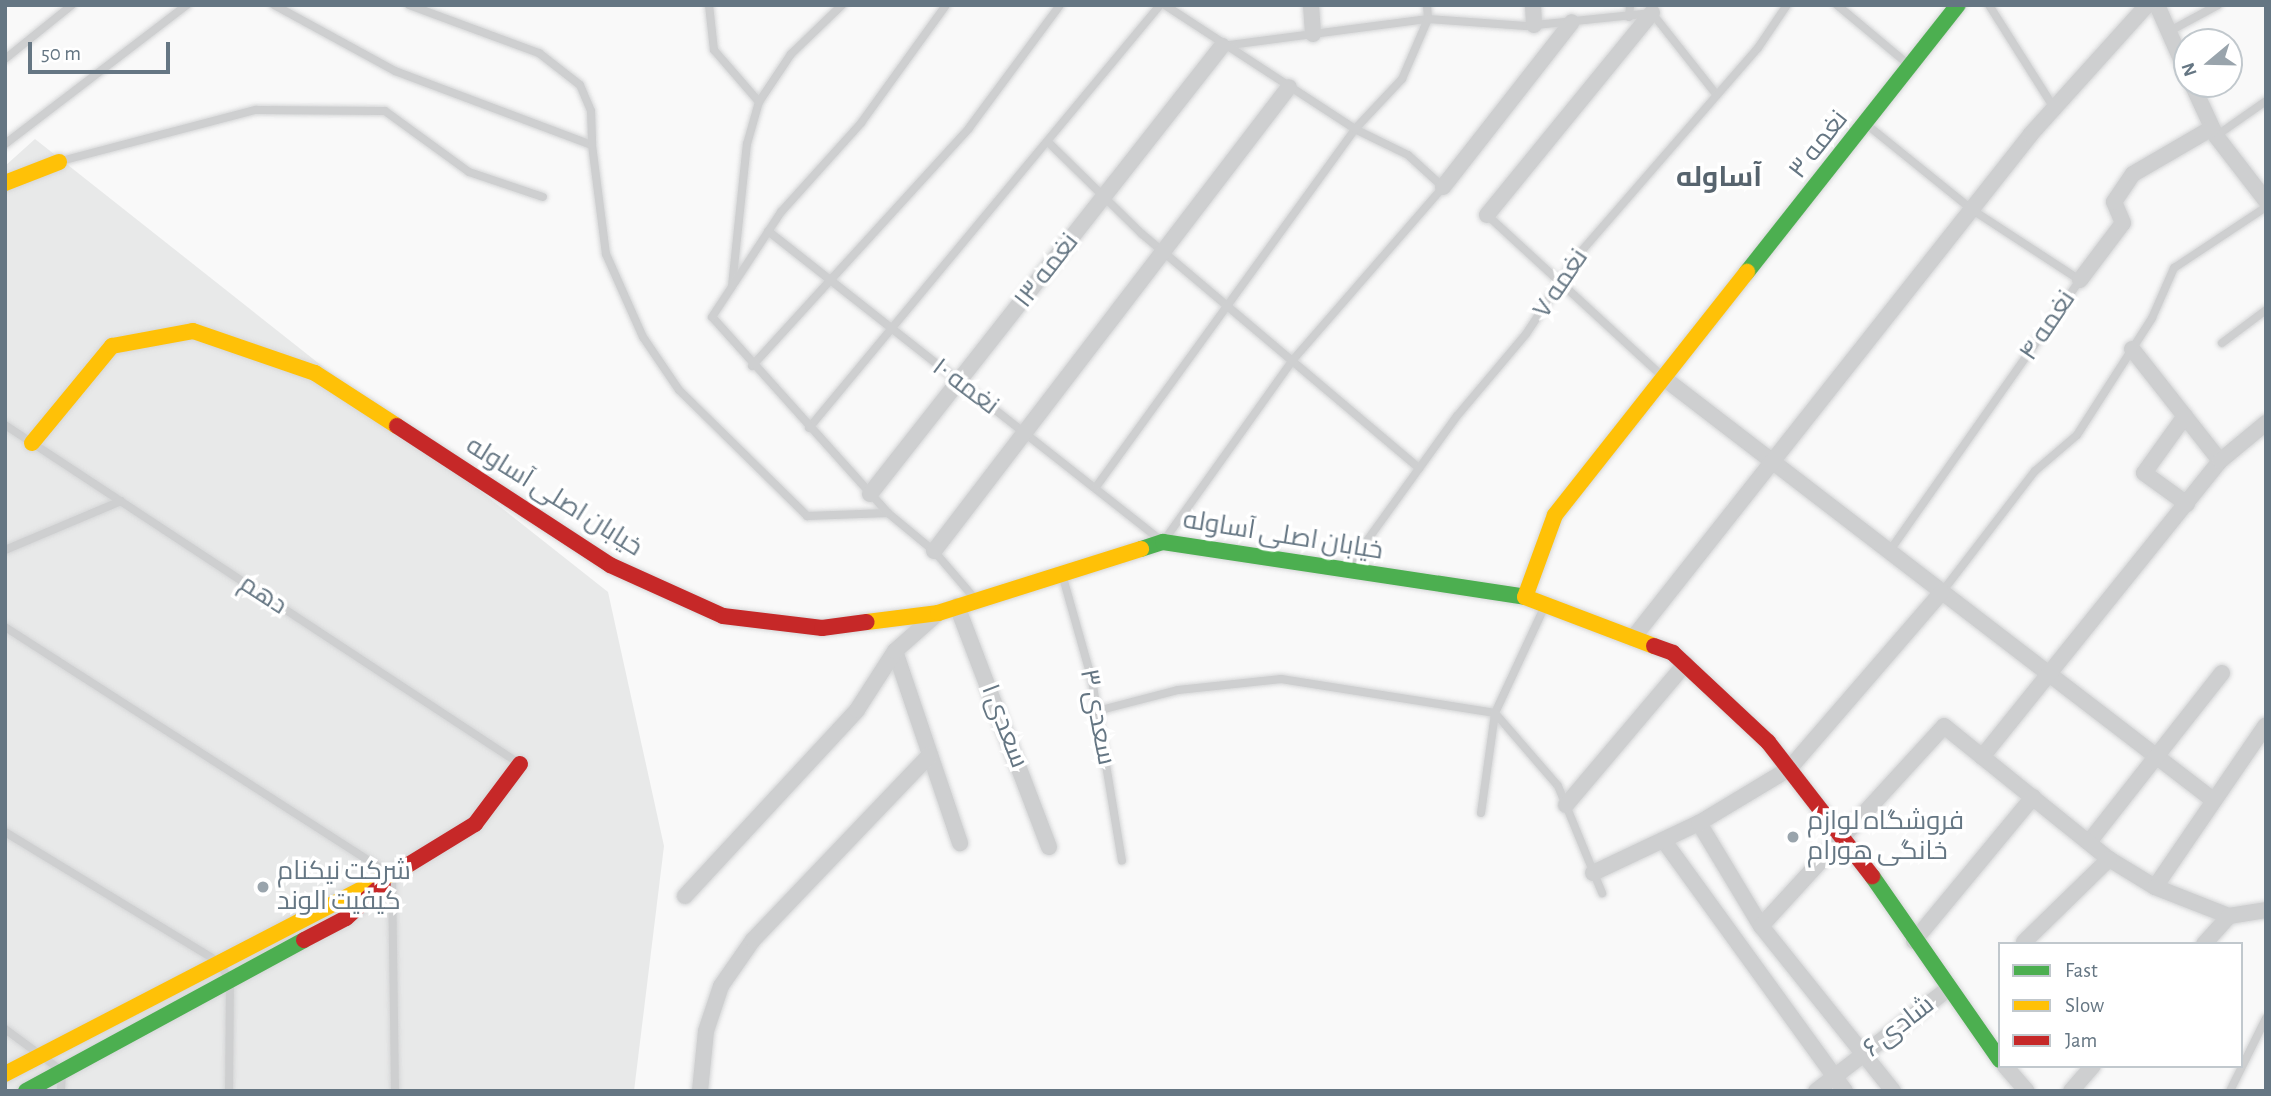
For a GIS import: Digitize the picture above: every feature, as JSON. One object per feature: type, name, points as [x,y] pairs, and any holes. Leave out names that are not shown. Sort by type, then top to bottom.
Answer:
[{"type":"street","points":[[1311,5],[1313,34]]},
{"type":"street","points":[[1533,5],[1534,25]]},
{"type":"street","name":"نغمه ۳","points":[[1665,380],[1866,124],[1914,69],[1958,5]]},
{"type":"street","points":[[1633,638],[2054,108],[2147,5]]},
{"type":"street","points":[[2157,5],[2173,44]]},
{"type":"street","points":[[1487,215],[1652,13]]},
{"type":"street","points":[[1443,187],[1572,22]]},
{"type":"street","name":"نغمه ۱۳","points":[[870,494],[1222,46]]},
{"type":"street","points":[[934,551],[1289,87]]},
{"type":"street","points":[[2198,98],[2214,132],[2266,201]]},
{"type":"street","name":"نغمه ۴","points":[[2080,280],[2123,223],[2114,202],[2133,174],[2214,132]]},
{"type":"street","points":[[5,183],[59,162]]},
{"type":"street","name":"خیابان اصلی آساوله","points":[[32,443],[112,346],[193,331],[314,373],[610,565],[723,616],[822,628],[937,612],[1163,542],[1345,572],[1525,597],[1633,638],[1685,664],[1789,769],[1842,834],[1914,941],[1998,1057]]},
{"type":"street","points":[[2132,349],[2220,461]]},
{"type":"street","points":[[1525,597],[1555,516],[1665,380],[2213,800]]},
{"type":"street","points":[[2185,416],[2144,473],[2187,504]]},
{"type":"street","points":[[1982,757],[2220,461],[2266,423]]},
{"type":"street","points":[[1593,873],[1699,823],[1789,769],[1941,593]]},
{"type":"street","name":"سعدی ۱","points":[[957,606],[1049,847]]},
{"type":"street","points":[[685,896],[857,710],[895,651],[937,612]]},
{"type":"street","points":[[895,651],[960,843]]},
{"type":"street","points":[[1566,805],[1685,664]]},
{"type":"street","points":[[2089,842],[2222,673]]},
{"type":"street","points":[[2155,887],[2266,725]]},
{"type":"street","points":[[1761,926],[1842,834],[1944,726],[2109,859],[2155,887],[2229,916],[2266,910]]},
{"type":"street","points":[[700,1091],[706,1031],[721,986],[753,940],[930,755]]},
{"type":"street","points":[[5,1074],[333,899],[392,875],[475,824],[520,764]]},
{"type":"street","points":[[1914,941],[2033,797]]},
{"type":"street","points":[[1699,823],[1761,926],[1894,1091]]},
{"type":"street","points":[[1664,841],[1845,1091]]},
{"type":"street","points":[[2024,942],[2109,859]]},
{"type":"street","points":[[26,1091],[346,918],[392,875]]},
{"type":"street","points":[[2206,942],[2229,916]]},
{"type":"street","name":"شادی ۶","points":[[1816,1091],[1948,989]]},
{"type":"street","points":[[2007,1068],[2027,1091]]},
{"type":"street","points":[[2071,1091],[2091,1068]]},
{"type":"lane","points":[[5,60],[72,5]]},
{"type":"lane","points":[[5,144],[187,5]]},
{"type":"lane","points":[[274,5],[395,71],[592,145]]},
{"type":"lane","points":[[409,5],[539,53],[580,85],[591,111],[592,145],[606,254],[643,337],[679,390],[807,516],[887,513]]},
{"type":"lane","points":[[709,5],[714,50],[759,102]]},
{"type":"lane","points":[[732,286],[747,144],[759,102],[791,54],[842,5]]},
{"type":"lane","points":[[946,5],[861,123],[768,231],[712,317],[752,366],[887,513],[934,551],[977,601]]},
{"type":"lane","points":[[752,366],[970,128],[1060,5]]},
{"type":"lane","points":[[809,428],[1163,5],[1222,46],[1355,129],[1408,155],[1443,187],[1292,361],[1163,542]]},
{"type":"lane","points":[[1097,487],[1355,129],[1402,79],[1428,19],[1427,5]]},
{"type":"lane","points":[[1629,17],[1630,5]]},
{"type":"lane","name":"نغمه ۷","points":[[1345,572],[1419,468],[1562,284],[1578,255],[1716,94],[1787,5]]},
{"type":"lane","points":[[1836,5],[1914,69]]},
{"type":"lane","points":[[1989,5],[2054,108]]},
{"type":"lane","points":[[2168,33],[2218,5]]},
{"type":"lane","points":[[1222,46],[1428,19],[1534,25],[1652,13],[1716,94]]},
{"type":"lane","points":[[2214,132],[2266,101]]},
{"type":"lane","points":[[59,162],[256,110],[385,111],[469,172],[543,197]]},
{"type":"lane","points":[[1866,124],[1974,211],[2080,280]]},
{"type":"lane","points":[[1049,143],[1162,251],[1419,468]]},
{"type":"lane","points":[[1941,593],[2035,471],[2077,435],[2132,349],[2174,268],[2266,207]]},
{"type":"lane","points":[[1487,215],[1665,380]]},
{"type":"lane","name":"نغمه ۱۰","points":[[768,231],[827,283],[1097,487],[1163,542]]},
{"type":"lane","name":"نغمه ۴","points":[[1889,552],[2080,280]]},
{"type":"lane","points":[[2222,343],[2266,310]]},
{"type":"lane","name":"دهم","points":[[5,425],[520,764]]},
{"type":"lane","points":[[5,550],[121,501]]},
{"type":"lane","name":"سعدی ۳","points":[[1062,574],[1097,711],[1122,861]]},
{"type":"lane","points":[[1481,813],[1495,713],[1546,605]]},
{"type":"lane","points":[[5,627],[392,875],[395,1091]]},
{"type":"lane","points":[[1097,711],[1178,690],[1281,679],[1495,713],[1558,786],[1602,893]]},
{"type":"lane","points":[[5,832],[219,962],[230,981],[229,1091]]},
{"type":"lane","points":[[2243,1065],[2265,1021]]},
{"type":"lane","points":[[5,1029],[44,1054],[62,1071],[61,1091]]},
{"type":"lane","points":[[2230,1091],[2242,1068]]},
{"type":"shaded area","points":[[35,139],[608,592],[664,846],[634,1091],[5,1091],[5,166]]},
{"type":"traffic: fast","points":[[1747,272],[1958,5]]},
{"type":"traffic: fast","points":[[1141,549],[1163,542],[1525,597]]},
{"type":"traffic: fast","points":[[1872,876],[1998,1057]]},
{"type":"traffic: fast","points":[[26,1091],[304,940]]},
{"type":"traffic: slow","points":[[5,183],[59,162]]},
{"type":"traffic: slow","points":[[1654,646],[1525,597],[1555,515],[1747,272]]},
{"type":"traffic: slow","points":[[32,443],[112,346],[193,331],[315,373],[397,426]]},
{"type":"traffic: slow","points":[[867,622],[938,613],[1141,549]]},
{"type":"traffic: slow","points":[[5,1074],[408,865]]},
{"type":"traffic: jam","points":[[397,426],[610,565],[723,616],[822,628],[867,622]]},
{"type":"traffic: jam","points":[[1654,646],[1673,653],[1768,742],[1872,876]]},
{"type":"traffic: jam","points":[[408,865],[475,824],[520,764]]},
{"type":"traffic: jam","points":[[304,940],[346,918],[383,884]]},
{"type":"place","name":"فروشگاه لوازم خانگی هورام","points":[[1793,837]]},
{"type":"place","name":"شرکت نیکنام کیفیت الوند","points":[[263,887]]},
{"type":"district","name":"آساوله","points":[[1719,178]]}]
